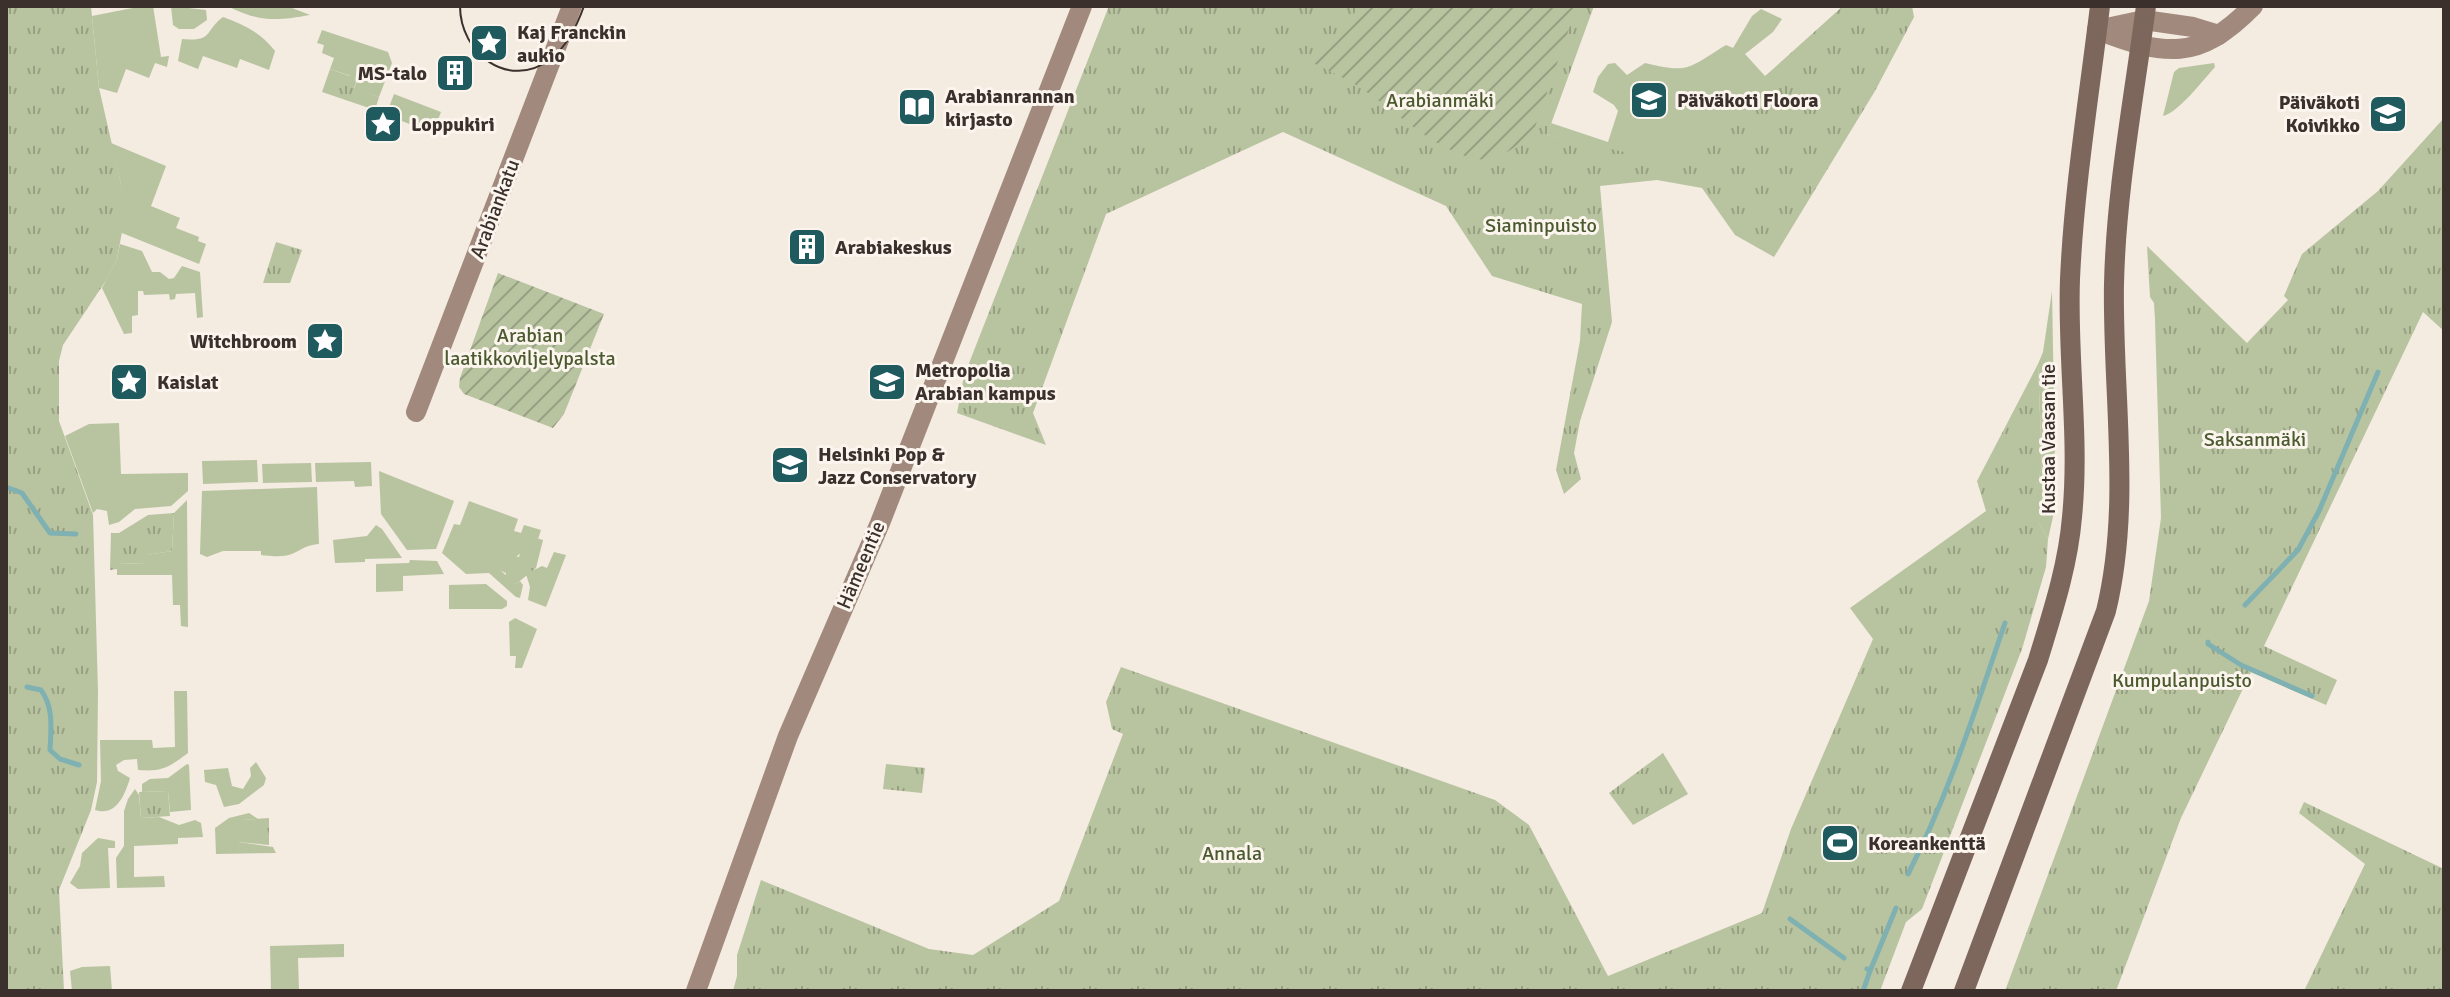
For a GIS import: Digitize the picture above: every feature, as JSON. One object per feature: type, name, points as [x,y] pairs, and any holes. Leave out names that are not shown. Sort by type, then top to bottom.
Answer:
[{"type":"main road","name":"Arabiankatu","points":[[416,412],[572,6]]},
{"type":"main road","name":"Hämeentie","points":[[696,991],[788,736],[880,523],[1082,6]]},
{"type":"main road","name":"Kustaa Vaasan tie","points":[[1911,991],[2038,660],[2069,543],[2075,469],[2071,256],[2100,6]]},
{"type":"main road","points":[[2097,30],[2140,47],[2192,48],[2230,28],[2253,6]]},
{"type":"main road","points":[[1964,991],[2111,591],[2118,547],[2120,494],[2114,285],[2116,244],[2145,13]]},
{"type":"main road","points":[[2097,30],[2145,13],[2219,35]]},
{"type":"green space","points":[[6,6],[91,6],[99,88],[121,184],[124,221],[117,259],[63,345],[59,361],[59,421],[93,515],[98,692],[97,782],[91,810],[59,890],[64,991],[6,991]]},
{"type":"green space","points":[[153,6],[161,57],[169,56],[167,67],[155,63],[149,78],[126,69],[117,93],[99,88],[92,16]]},
{"type":"green space","points":[[171,6],[206,10],[207,20],[194,29],[179,29],[173,25]]},
{"type":"green space","points":[[227,6],[287,6],[310,15],[268,19]]},
{"type":"green space","name":"Arabianmäki","points":[[1109,6],[1594,6],[1547,135],[1670,162],[1843,6],[1912,6],[1914,17],[1875,91],[1774,257],[1735,235],[1702,188],[1657,180],[1600,186],[1612,322],[1580,421],[1574,453],[1581,479],[1564,494],[1556,470],[1580,341],[1582,304],[1492,276],[1446,206],[1283,132],[1106,214],[1033,413],[1046,445],[957,413],[964,376]]},
{"type":"green space","points":[[1360,6],[1577,6],[1535,127],[1507,152],[1481,159],[1442,146],[1362,89],[1313,63]]},
{"type":"green space","points":[[1761,9],[1782,19],[1773,32],[1745,54],[1765,76],[1779,65],[1707,180],[1547,135],[1551,123],[1608,142],[1618,111],[1593,92],[1598,77],[1608,64],[1615,63],[1627,75],[1645,63],[1671,68],[1688,67],[1726,45],[1733,48],[1752,16]]},
{"type":"green space","points":[[223,17],[252,30],[270,45],[275,51],[269,70],[240,59],[237,68],[203,56],[198,69],[178,61],[182,39],[204,37]]},
{"type":"green space","points":[[322,30],[388,52],[392,63],[379,97],[354,89],[359,75],[351,76],[330,69],[334,58],[322,53],[324,45],[317,43]]},
{"type":"green space","points":[[2214,63],[2215,67],[2190,95],[2176,109],[2163,116],[2174,72],[2179,68]]},
{"type":"green space","points":[[330,69],[350,76],[352,72],[359,74],[354,88],[379,97],[375,110],[322,92]]},
{"type":"green space","points":[[394,94],[441,112],[433,133],[386,115]]},
{"type":"green space","name":"Saksanmäki","points":[[2444,118],[2444,331],[2423,312],[2264,646],[2337,680],[2326,705],[2251,672],[2181,818],[2116,991],[2005,991],[2149,601],[2161,518],[2155,320],[2154,303],[2150,297],[2147,246],[2247,343],[2288,300],[2284,296],[2302,254],[2378,191]]},
{"type":"green space","points":[[111,143],[166,166],[151,206],[180,218],[176,228],[199,237],[198,241],[206,244],[199,264],[122,233],[121,184]]},
{"type":"green space","points":[[276,242],[302,250],[290,283],[263,283]]},
{"type":"green space","points":[[120,244],[142,251],[152,272],[160,272],[169,279],[174,278],[182,266],[200,272],[203,317],[197,318],[195,293],[176,294],[175,299],[170,300],[169,294],[144,295],[143,291],[138,291],[138,315],[132,316],[132,333],[124,334],[102,288],[117,259]]},
{"type":"green space","name":"Arabian laatikkoviljelypalsta","points":[[498,273],[604,314],[564,414],[553,428],[464,394],[459,387]]},
{"type":"green space","points":[[2052,291],[2055,465],[2054,512],[2048,539],[2039,523],[2028,521],[2042,465],[2038,364],[2043,352]]},
{"type":"green space","name":"Annala","points":[[2038,364],[2042,465],[2029,520],[2038,521],[2048,539],[2046,567],[2022,649],[1922,909],[1906,922],[1880,991],[733,991],[737,955],[761,880],[929,949],[973,955],[1059,901],[1123,734],[1112,729],[1106,702],[1121,667],[1495,800],[1529,825],[1608,976],[1762,913],[1791,829],[1873,639],[1850,608],[1986,511],[1977,481]]},
{"type":"green space","points":[[119,423],[121,474],[188,473],[188,491],[171,506],[135,509],[119,522],[109,525],[107,511],[97,509],[93,513],[65,436],[89,424]]},
{"type":"green space","points":[[257,460],[258,482],[203,484],[202,461]]},
{"type":"green space","points":[[371,462],[372,486],[355,487],[354,481],[316,482],[315,463]]},
{"type":"green space","points":[[311,463],[312,482],[263,483],[262,464]]},
{"type":"green space","points":[[379,471],[454,501],[436,549],[407,550],[381,514]]},
{"type":"green space","points":[[317,487],[319,544],[282,556],[261,555],[261,551],[223,551],[207,557],[200,554],[202,491]]},
{"type":"green space","points":[[187,500],[188,627],[181,626],[180,605],[173,605],[172,575],[117,575],[117,563],[146,564],[146,555],[172,551],[174,513]]},
{"type":"green space","points":[[469,501],[518,519],[514,531],[521,533],[524,525],[541,530],[538,539],[500,570],[516,584],[520,581],[523,585],[520,598],[489,573],[466,574],[442,553],[454,524],[460,525]]},
{"type":"green space","points":[[174,513],[172,551],[147,555],[147,564],[117,563],[117,569],[110,570],[111,533],[119,533],[148,515]]},
{"type":"green space","points":[[376,525],[402,558],[335,563],[333,540],[367,536]]},
{"type":"green space","points":[[526,535],[543,540],[536,568],[516,584],[505,580],[506,573],[499,570],[505,554],[519,557]]},
{"type":"green space","points":[[554,552],[566,555],[546,607],[528,600],[530,587],[526,574],[542,566],[547,568]]},
{"type":"green space","points":[[410,560],[437,561],[444,574],[403,576],[403,591],[376,592],[376,564],[409,563]]},
{"type":"green space","points":[[486,584],[507,601],[507,606],[502,609],[449,609],[449,585]]},
{"type":"green space","points":[[515,618],[537,629],[522,668],[515,668],[516,656],[510,656],[509,622]]},
{"type":"green space","points":[[174,691],[187,691],[188,753],[170,765],[154,770],[138,770],[137,759],[124,760],[116,765],[118,771],[130,778],[122,797],[109,810],[95,810],[101,781],[100,740],[152,740],[153,748],[175,747]]},
{"type":"green space","points":[[1663,753],[1688,794],[1633,825],[1609,793]]},
{"type":"green space","points":[[256,762],[266,778],[264,785],[239,804],[224,807],[216,785],[205,782],[204,770],[228,768],[232,786],[243,789],[251,776],[250,768]]},
{"type":"green space","points":[[187,764],[191,810],[170,812],[168,791],[142,792],[142,784],[150,779],[168,778]]},
{"type":"green space","points":[[886,764],[925,768],[922,793],[883,789]]},
{"type":"green space","points":[[135,789],[139,795],[141,818],[159,817],[179,825],[195,820],[201,823],[203,837],[178,838],[178,844],[134,846],[134,877],[164,876],[165,887],[117,888],[116,858],[124,846],[124,811]]},
{"type":"green space","points":[[168,791],[170,816],[141,818],[139,792]]},
{"type":"green space","points":[[2304,802],[2444,869],[2444,991],[2304,991],[2365,864],[2299,813]]},
{"type":"green space","points":[[249,813],[258,819],[242,820],[238,842],[273,847],[276,853],[216,854],[215,828],[229,818]]},
{"type":"green space","points":[[269,818],[269,845],[238,842],[237,829],[242,820]]},
{"type":"green space","points":[[98,838],[115,841],[115,848],[108,848],[110,888],[78,889],[70,883],[80,866],[82,853]]},
{"type":"green space","points":[[344,944],[344,957],[298,958],[299,991],[271,991],[270,946]]},
{"type":"green space","points":[[110,966],[112,991],[72,991],[70,971],[82,967]]},
{"type":"waterway","points":[[2245,605],[2298,550],[2319,511],[2378,372]]},
{"type":"waterway","points":[[6,487],[22,493],[50,533],[76,534]]},
{"type":"waterway","points":[[1908,874],[1949,782],[2005,623]]},
{"type":"waterway","points":[[2208,642],[2241,665],[2312,696]]},
{"type":"waterway","points":[[27,687],[41,690],[48,704],[50,750],[60,759],[79,765]]},
{"type":"waterway","points":[[1867,969],[1870,971],[1896,908]]},
{"type":"waterway","points":[[1790,919],[1844,958]]},
{"type":"waterway","points":[[1863,991],[1870,971]]},
{"type":"tram line","points":[[460,6],[462,23],[477,52],[503,69],[519,71],[535,68],[557,54],[571,35],[584,6]]},
{"type":"place","name":"Kaj Franckin aukio","points":[[489,43]]},
{"type":"place","name":"MS-talo","points":[[455,73]]},
{"type":"place","name":"Päiväkoti Floora","points":[[1649,100]]},
{"type":"place","name":"Arabianrannan kirjasto","points":[[917,107]]},
{"type":"place","name":"Päiväkoti Koivikko","points":[[2388,114]]},
{"type":"place","name":"Loppukiri","points":[[383,124]]},
{"type":"place","name":"Arabiakeskus","points":[[807,247]]},
{"type":"place","name":"Witchbroom","points":[[325,341]]},
{"type":"place","name":"Kaislat","points":[[129,382]]},
{"type":"place","name":"Metropolia Arabian kampus","points":[[887,382]]},
{"type":"place","name":"Helsinki Pop & Jazz Conservatory","points":[[790,465]]},
{"type":"place","name":"Koreankenttä","points":[[1840,843]]},
{"type":"park label","name":"Siaminpuisto","points":[[1541,225]]},
{"type":"park label","name":"Kumpulanpuisto","points":[[2182,680]]}]
